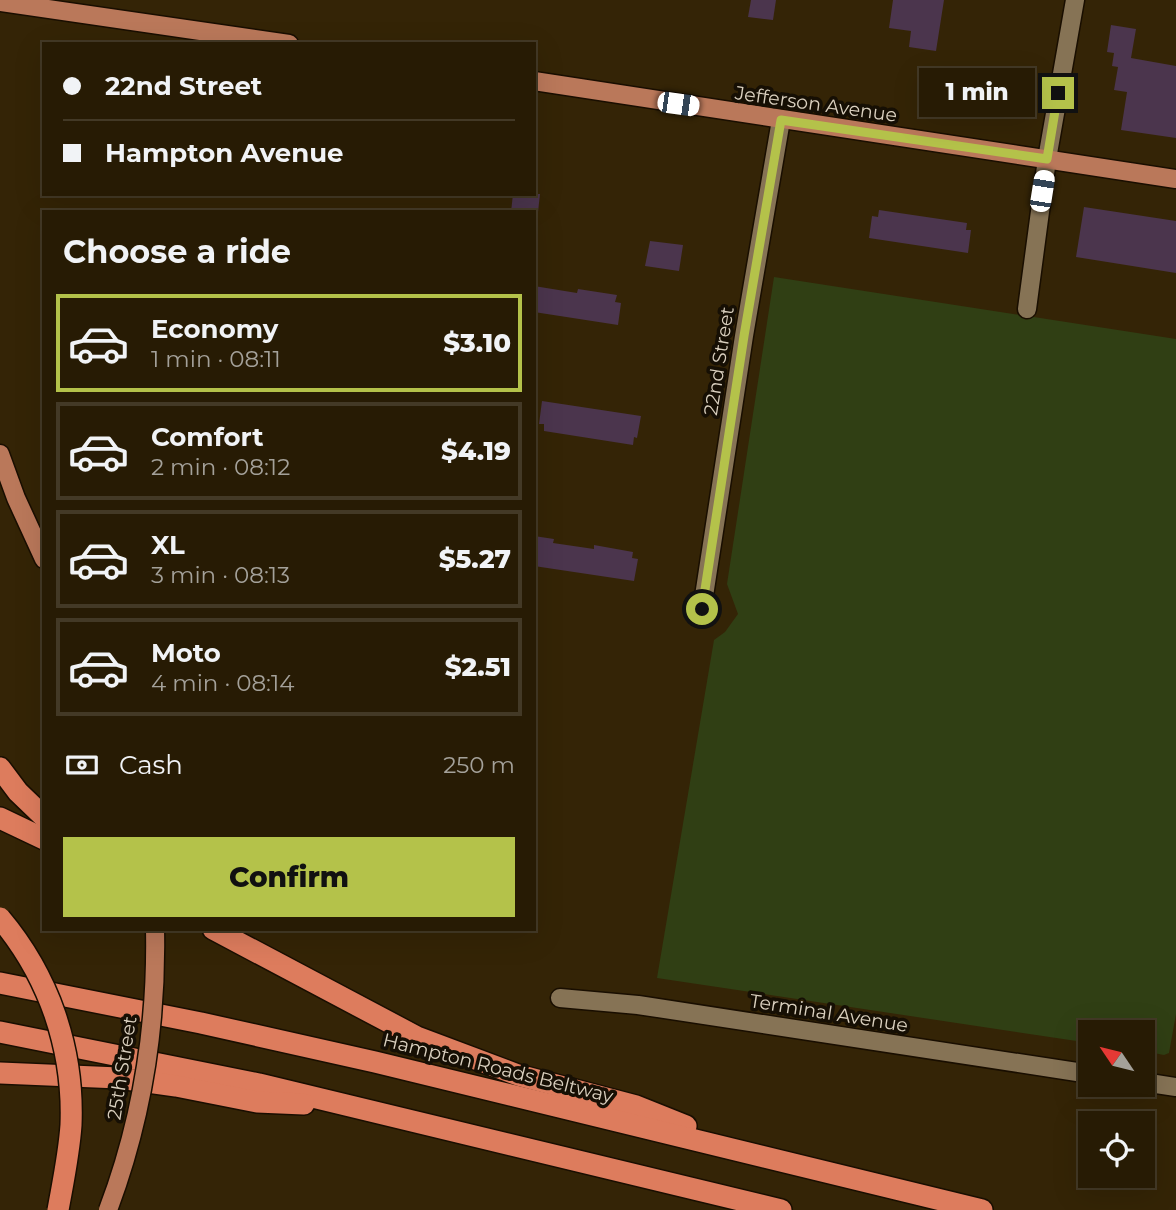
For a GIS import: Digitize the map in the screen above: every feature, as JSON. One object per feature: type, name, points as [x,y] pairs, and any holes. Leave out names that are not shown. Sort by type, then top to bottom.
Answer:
[{"type":"highway","points":[[0,768],[18,792],[42,815]]},
{"type":"highway","points":[[0,818],[42,838]]},
{"type":"highway","points":[[0,918],[38,972],[58,1021],[65,1048],[71,1125],[58,1210]]},
{"type":"highway","points":[[217,931],[417,1037],[517,1075],[636,1106],[760,1154]]},
{"type":"highway","name":"Hampton Roads Beltway","points":[[0,983],[274,1038],[982,1210]]},
{"type":"highway","points":[[0,1032],[181,1067],[782,1210]]},
{"type":"highway","points":[[0,1073],[119,1078],[257,1102],[356,1107]]},
{"type":"main road","points":[[0,2],[275,42]]},
{"type":"main road","name":"Jefferson Avenue","points":[[536,81],[1176,179]]},
{"type":"main road","points":[[0,454],[16,498],[42,555]]},
{"type":"main road","name":"25th Street","points":[[108,1210],[124,1164],[143,1087],[154,999],[155,931]]},
{"type":"street","points":[[1027,309],[1047,159],[1075,0]]},
{"type":"street","name":"22nd Street","points":[[702,609],[781,120]]},
{"type":"street","name":"Terminal Avenue","points":[[560,998],[638,1005],[1078,1072]]},
{"type":"street","points":[[1155,1084],[1176,1087]]},
{"type":"green space","points":[[774,277],[1176,339],[1176,1014],[1169,1053],[1155,1053],[1155,1020],[1078,1020],[1078,1041],[657,978],[714,640],[725,632],[738,614],[727,584]]},
{"type":"building","points":[[751,0],[776,0],[773,20],[748,17]]},
{"type":"building","points":[[893,0],[944,0],[936,51],[909,47],[911,31],[889,28]]},
{"type":"building","points":[[1111,25],[1136,29],[1131,58],[1176,66],[1176,138],[1121,130],[1127,92],[1114,90],[1118,67],[1112,66],[1114,53],[1107,52]]},
{"type":"building","points":[[540,194],[538,212],[511,210],[513,196]]},
{"type":"building","points":[[1084,207],[1176,221],[1176,273],[1076,257]]},
{"type":"building","points":[[879,210],[967,223],[966,230],[971,230],[968,253],[869,238],[872,216],[878,217]]},
{"type":"building","points":[[650,241],[683,245],[679,271],[645,266]]},
{"type":"building","points":[[536,286],[577,293],[578,289],[617,295],[615,302],[621,303],[618,325],[536,312]]},
{"type":"building","points":[[542,401],[641,416],[637,438],[634,437],[633,445],[544,431],[544,424],[539,424]]},
{"type":"building","points":[[536,536],[554,539],[553,543],[594,549],[594,545],[633,552],[632,558],[638,559],[634,581],[536,566]]},
{"type":"route","points":[[702,609],[781,120],[1047,159],[1058,93]]}]
